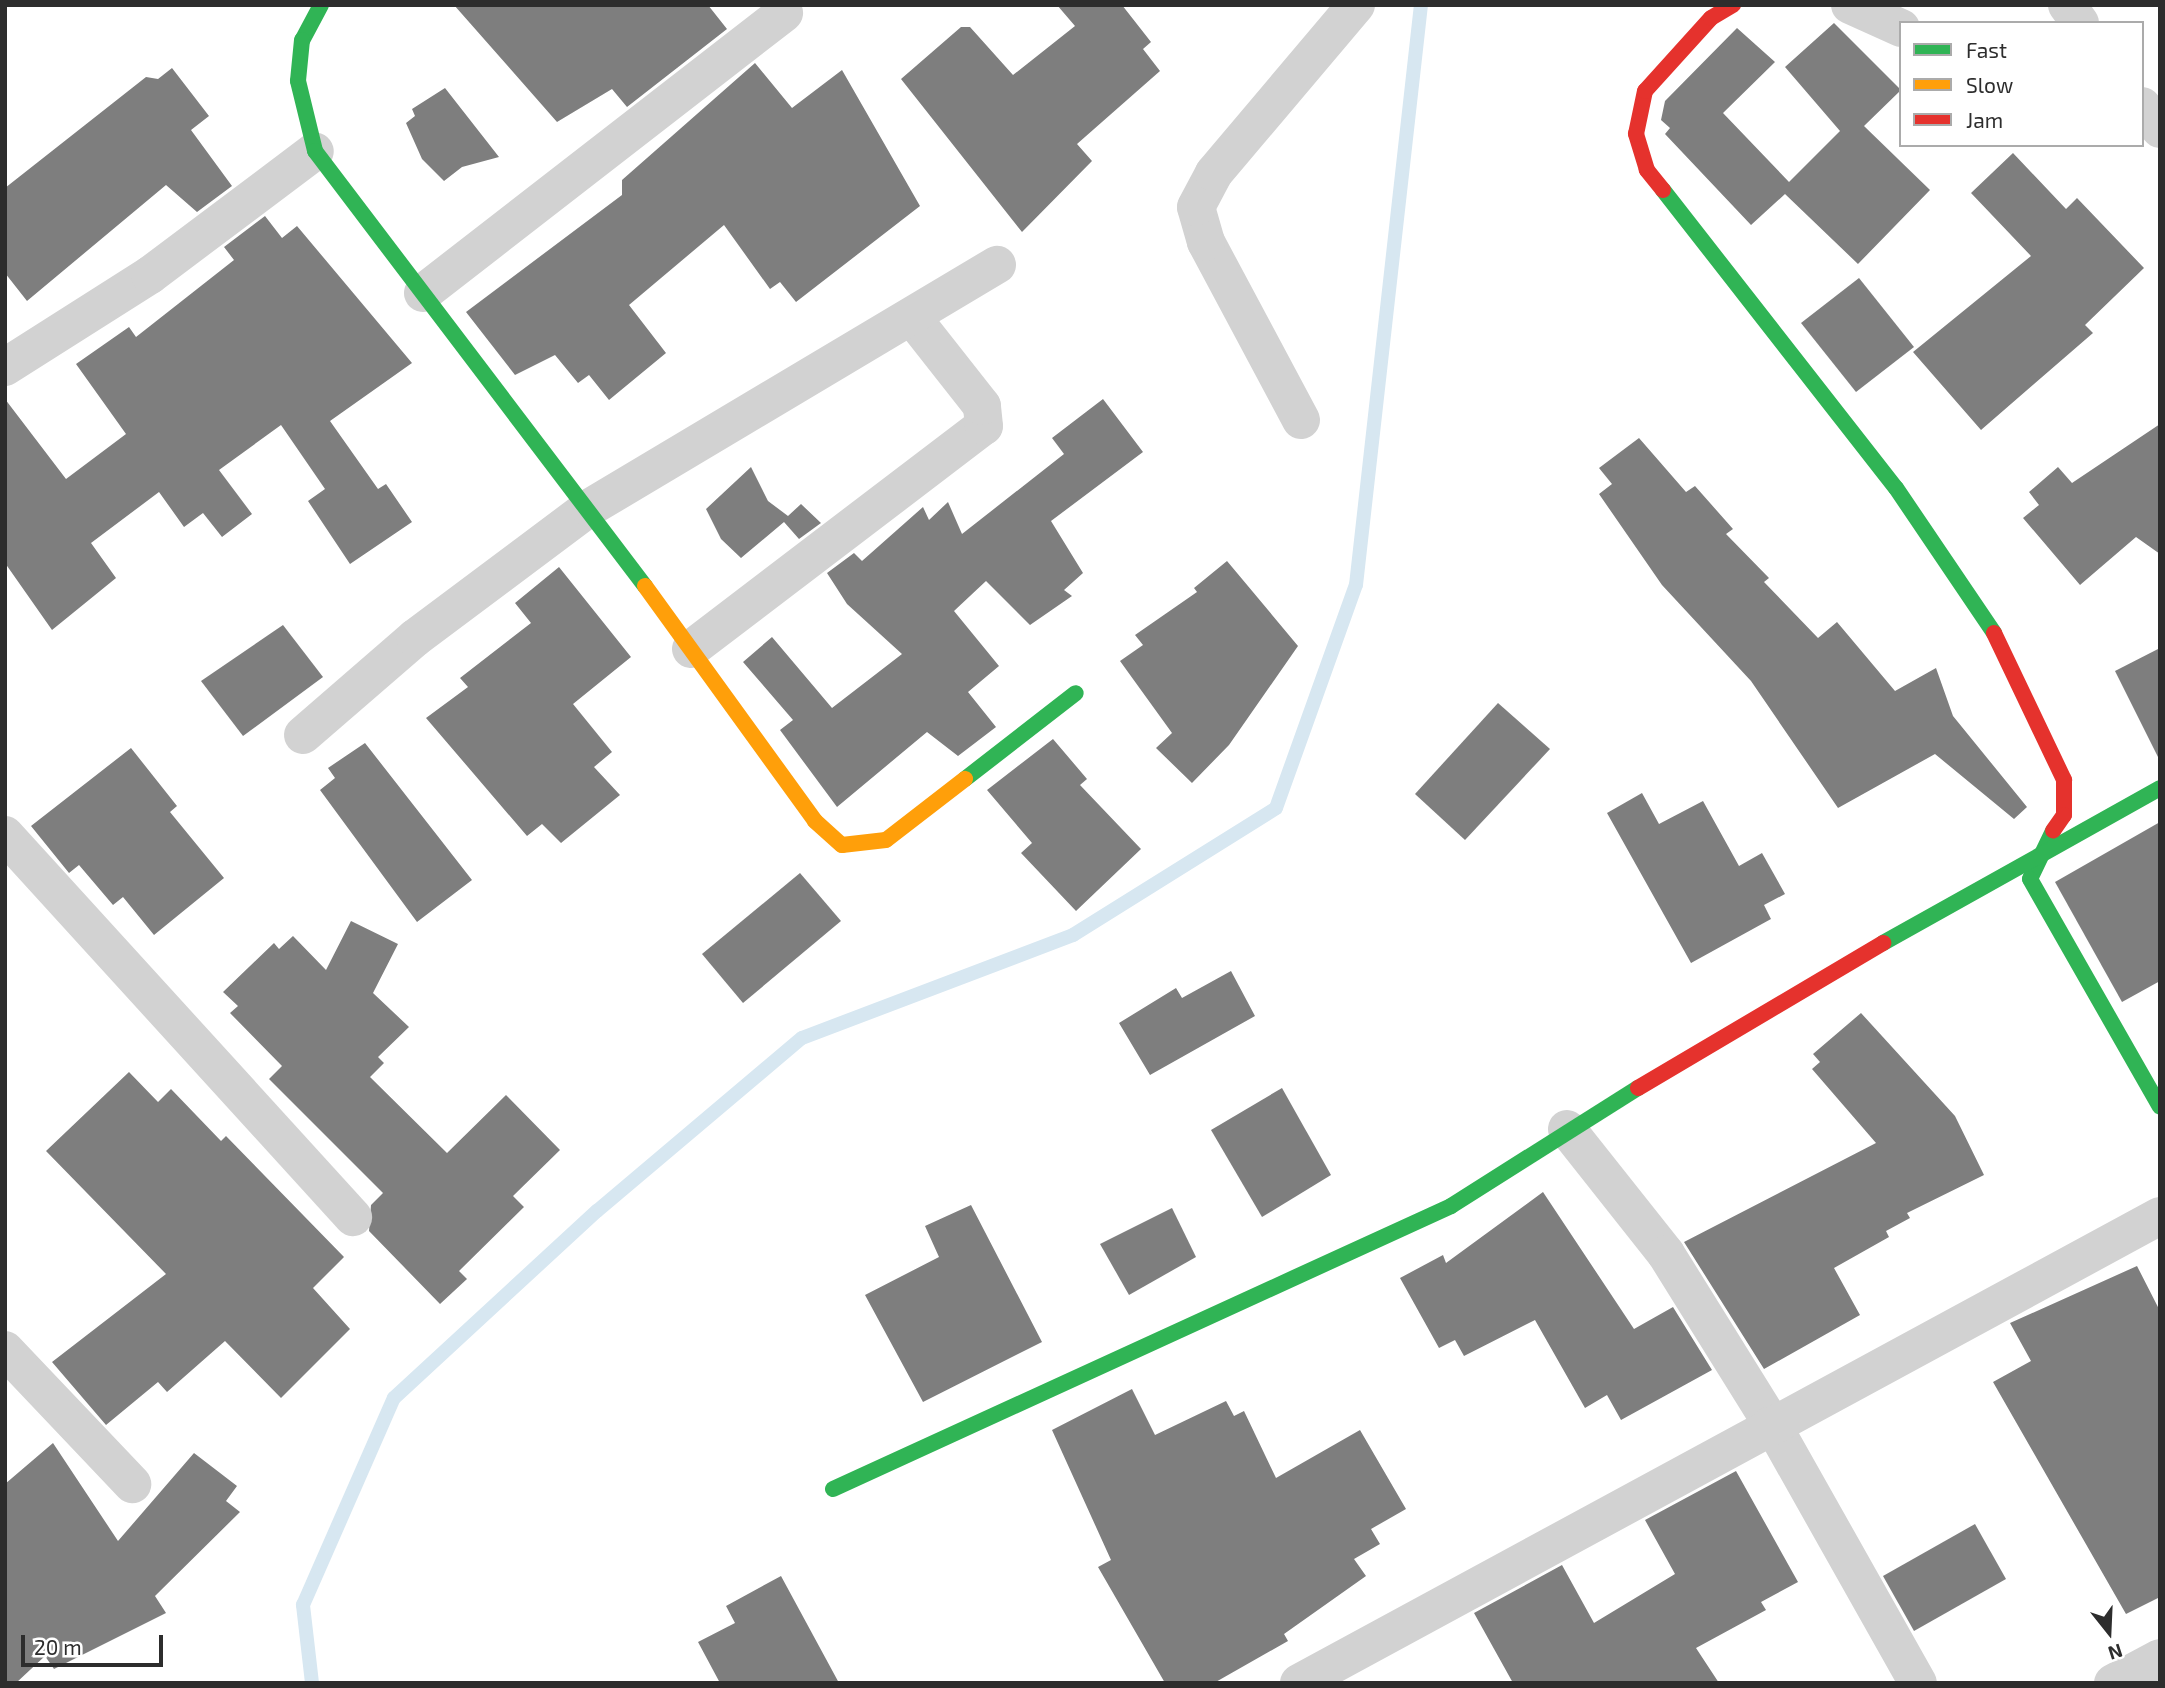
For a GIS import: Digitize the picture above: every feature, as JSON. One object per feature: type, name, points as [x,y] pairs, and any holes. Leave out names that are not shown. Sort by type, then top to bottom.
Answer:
[{"type":"street","points":[[321,5],[302,40],[298,81],[315,151],[589,508],[815,821],[842,845],[886,840],[1076,693]]},
{"type":"street","points":[[1301,420],[1206,242],[1196,207],[1214,173],[1356,5]]},
{"type":"street","points":[[1733,5],[1711,19],[1646,91],[1636,134],[1647,170],[1896,488],[2010,656],[2064,780],[2064,815],[2039,851],[2030,879],[2052,927],[2160,1107]]},
{"type":"street","points":[[1850,5],[1899,27]]},
{"type":"street","points":[[2067,5],[2079,21]]},
{"type":"street","points":[[423,293],[784,13]]},
{"type":"street","points":[[2144,109],[2159,129]]},
{"type":"street","points":[[5,367],[150,275],[315,151]]},
{"type":"street","points":[[303,735],[415,638],[589,508],[997,265]]},
{"type":"street","points":[[691,649],[984,426],[982,406],[912,317]]},
{"type":"street","points":[[833,1489],[1451,1206],[1567,1129],[2039,851],[2160,788]]},
{"type":"street","points":[[5,835],[353,1217]]},
{"type":"street","points":[[1567,1129],[1666,1254],[1772,1424],[1918,1683]]},
{"type":"street","points":[[1299,1683],[1772,1424],[2160,1216]]},
{"type":"street","points":[[5,1350],[132,1484]]},
{"type":"street","points":[[2113,1683],[2160,1658]]},
{"type":"building","points":[[454,5],[708,5],[727,29],[627,107],[612,89],[557,122]]},
{"type":"building","points":[[1057,5],[1122,5],[1151,42],[1143,49],[1160,71],[1077,144],[1092,161],[1022,232],[901,79],[961,27],[970,27],[1013,75],[1075,26]]},
{"type":"building","points":[[1834,23],[1899,88],[1899,92],[1864,126],[1930,190],[1858,264],[1785,194],[1751,225],[1665,134],[1670,128],[1661,120],[1665,101],[1737,28],[1775,62],[1723,113],[1789,182],[1840,131],[1785,67]]},
{"type":"building","points":[[755,63],[792,108],[842,70],[920,206],[796,302],[780,282],[770,289],[724,225],[629,305],[666,353],[609,400],[589,375],[578,383],[555,355],[515,375],[466,312],[622,195],[622,180]]},
{"type":"building","points":[[172,68],[209,116],[191,130],[232,186],[197,212],[166,185],[27,301],[5,273],[5,188],[146,77],[158,79]]},
{"type":"building","points":[[445,88],[499,157],[462,167],[444,181],[422,159],[406,123],[415,116],[412,109]]},
{"type":"building","points":[[2013,153],[2066,209],[2077,198],[2144,268],[2085,325],[2093,333],[1981,430],[1913,352],[2031,256],[1971,193]]},
{"type":"building","points":[[265,216],[282,238],[297,226],[412,363],[330,421],[378,489],[386,484],[412,522],[350,564],[308,501],[325,489],[281,425],[219,470],[252,514],[222,537],[203,513],[184,527],[159,492],[91,543],[116,578],[52,630],[5,563],[5,399],[66,479],[126,434],[76,364],[129,327],[136,337],[234,260],[224,247]]},
{"type":"building","points":[[1859,278],[1914,347],[1856,392],[1801,323]]},
{"type":"building","points":[[1103,399],[1143,452],[1051,521],[1083,573],[1064,590],[1072,596],[1030,625],[986,581],[954,611],[999,666],[968,692],[996,727],[958,756],[927,732],[837,807],[780,730],[793,720],[743,662],[772,637],[832,708],[902,654],[847,604],[827,573],[854,553],[862,561],[923,507],[929,520],[948,502],[962,534],[1064,454],[1052,438]]},
{"type":"building","points":[[2160,424],[2160,554],[2136,537],[2080,585],[2023,518],[2039,505],[2029,492],[2058,467],[2072,483]]},
{"type":"building","points":[[1639,438],[1686,492],[1695,486],[1733,529],[1726,534],[1769,578],[1764,582],[1818,638],[1837,622],[1895,691],[1936,668],[1953,716],[2027,807],[2014,819],[1935,754],[1838,808],[1751,681],[1662,585],[1599,494],[1612,484],[1599,468]]},
{"type":"building","points":[[751,467],[768,501],[788,516],[801,504],[821,523],[799,539],[784,522],[741,558],[721,539],[706,509]]},
{"type":"building","points":[[1227,561],[1298,646],[1229,745],[1192,783],[1156,748],[1172,733],[1120,661],[1143,645],[1135,635],[1197,592],[1194,588]]},
{"type":"building","points":[[559,567],[631,657],[573,704],[612,752],[594,767],[620,795],[561,843],[542,824],[527,836],[426,718],[468,687],[460,678],[531,623],[515,603]]},
{"type":"building","points":[[283,625],[323,677],[243,736],[201,681]]},
{"type":"building","points":[[2160,648],[2160,761],[2115,671]]},
{"type":"building","points":[[1498,703],[1550,749],[1465,840],[1415,794]]},
{"type":"building","points":[[1053,739],[1087,779],[1080,785],[1141,849],[1076,911],[1021,853],[1032,843],[987,790]]},
{"type":"building","points":[[365,743],[472,880],[417,922],[320,790],[335,778],[328,768]]},
{"type":"building","points":[[131,748],[177,806],[170,812],[224,878],[154,935],[123,897],[113,905],[79,865],[69,873],[31,826]]},
{"type":"building","points":[[1642,793],[1659,824],[1703,801],[1739,866],[1762,853],[1785,894],[1764,905],[1771,919],[1691,963],[1607,813]]},
{"type":"building","points":[[2160,822],[2160,981],[2122,1002],[2055,882]]},
{"type":"building","points":[[800,873],[841,921],[743,1003],[702,954]]},
{"type":"building","points":[[351,921],[398,944],[373,993],[409,1027],[378,1057],[384,1063],[370,1077],[447,1153],[506,1095],[560,1150],[513,1196],[524,1207],[459,1271],[467,1279],[440,1304],[369,1231],[371,1205],[383,1193],[269,1079],[282,1066],[230,1013],[238,1006],[223,992],[274,943],[279,949],[293,936],[326,970]]},
{"type":"building","points":[[1231,971],[1255,1016],[1150,1075],[1119,1023],[1176,988],[1182,998]]},
{"type":"building","points":[[1861,1013],[1955,1116],[1984,1175],[1907,1213],[1910,1218],[1886,1231],[1889,1237],[1834,1268],[1860,1315],[1764,1369],[1684,1242],[1876,1143],[1812,1069],[1820,1062],[1813,1054]]},
{"type":"building","points":[[129,1072],[158,1102],[171,1089],[221,1141],[226,1136],[344,1257],[313,1288],[350,1329],[281,1398],[225,1341],[167,1392],[158,1382],[106,1425],[52,1362],[166,1274],[46,1151]]},
{"type":"building","points":[[1282,1088],[1331,1175],[1262,1217],[1211,1130]]},
{"type":"building","points":[[1543,1192],[1634,1329],[1673,1307],[1712,1370],[1621,1420],[1607,1395],[1585,1408],[1535,1320],[1464,1356],[1455,1340],[1439,1348],[1400,1278],[1443,1255],[1446,1263]]},
{"type":"building","points":[[971,1205],[1042,1342],[923,1402],[865,1295],[939,1257],[925,1226]]},
{"type":"building","points":[[1172,1208],[1196,1257],[1129,1295],[1100,1244]]},
{"type":"building","points":[[2137,1266],[2160,1311],[2160,1597],[2126,1614],[1993,1382],[2031,1361],[2010,1323]]},
{"type":"building","points":[[1132,1389],[1155,1435],[1226,1401],[1234,1416],[1244,1411],[1276,1478],[1360,1430],[1406,1509],[1371,1529],[1380,1544],[1354,1559],[1366,1576],[1284,1634],[1288,1641],[1214,1683],[1165,1683],[1098,1567],[1111,1560],[1052,1430]]},
{"type":"building","points":[[53,1443],[118,1541],[194,1453],[237,1486],[226,1501],[240,1512],[155,1596],[166,1613],[54,1669],[45,1656],[16,1683],[5,1683],[5,1484]]},
{"type":"building","points":[[1736,1471],[1798,1582],[1761,1602],[1766,1610],[1696,1648],[1719,1683],[1513,1683],[1474,1613],[1562,1565],[1594,1623],[1675,1574],[1645,1520]]},
{"type":"building","points":[[1975,1524],[2006,1579],[1914,1631],[1883,1576]]},
{"type":"building","points":[[781,1576],[839,1683],[720,1683],[698,1642],[735,1623],[726,1606]]},
{"type":"waterway","points":[[312,1683],[303,1605],[394,1398],[597,1211],[802,1038],[1073,935],[1276,808],[1356,585],[1421,5]]},
{"type":"traffic: fast","points":[[321,5],[302,40],[298,81],[315,151],[645,586]]},
{"type":"traffic: fast","points":[[1663,190],[1896,488],[1994,633]]},
{"type":"traffic: fast","points":[[965,779],[1076,693]]},
{"type":"traffic: fast","points":[[1883,943],[2160,788]]},
{"type":"traffic: fast","points":[[2053,831],[2030,879],[2160,1107]]},
{"type":"traffic: fast","points":[[833,1489],[1451,1206],[1638,1088]]},
{"type":"traffic: slow","points":[[645,586],[815,821],[842,845],[886,840],[965,779]]},
{"type":"traffic: jam","points":[[1663,190],[1647,170],[1636,134],[1645,91],[1711,18],[1733,5]]},
{"type":"traffic: jam","points":[[1994,633],[2064,780],[2064,815],[2053,831]]},
{"type":"traffic: jam","points":[[1638,1088],[1883,943]]}]
